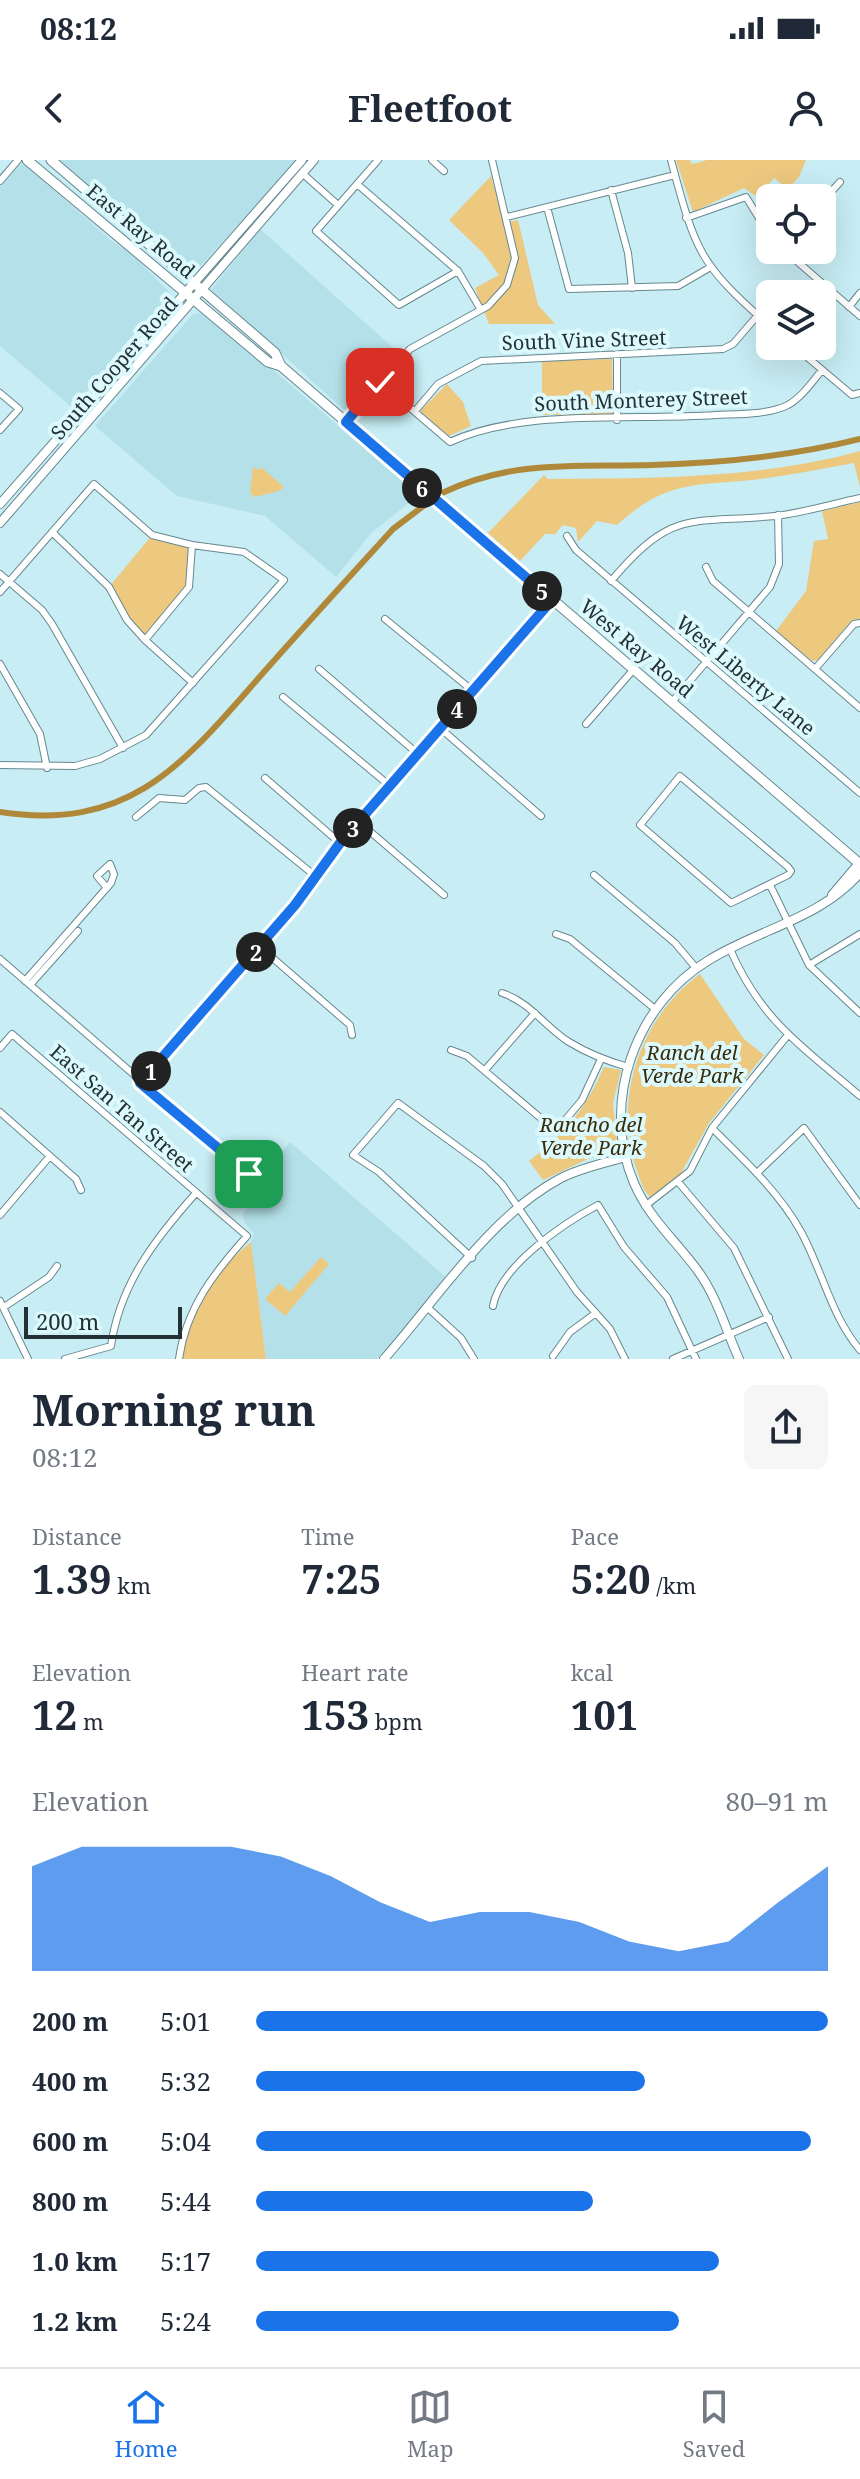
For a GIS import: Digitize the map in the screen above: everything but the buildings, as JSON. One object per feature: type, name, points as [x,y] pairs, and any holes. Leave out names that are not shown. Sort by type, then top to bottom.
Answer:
[{"type":"main road","name":"East Ray Road","points":[[27,160],[190,295]]},
{"type":"main road","name":"East Ray Road","points":[[51,160],[198,286]]},
{"type":"main road","points":[[68,195],[79,183]]},
{"type":"main road","name":"West Ray Road","points":[[198,286],[275,353],[281,366]]},
{"type":"main road","name":"West Ray Road","points":[[190,295],[268,362],[281,366],[860,863]]},
{"type":"street","points":[[0,181],[18,160]]},
{"type":"street","name":"South Cooper Road","points":[[0,504],[190,295],[300,167],[314,160]]},
{"type":"street","points":[[378,160],[316,231],[399,305],[458,271]]},
{"type":"street","points":[[432,160],[444,171]]},
{"type":"street","points":[[346,422],[410,349],[481,310],[501,294],[512,273],[515,258],[492,160]]},
{"type":"street","points":[[671,160],[686,218],[709,268],[756,313]]},
{"type":"street","points":[[300,167],[338,205]]},
{"type":"street","points":[[507,217],[675,175]]},
{"type":"street","points":[[836,186],[840,182]]},
{"type":"street","points":[[357,184],[458,271],[481,310]]},
{"type":"street","points":[[611,190],[628,253],[632,288]]},
{"type":"street","points":[[686,218],[746,197],[756,213]]},
{"type":"street","points":[[547,207],[569,289],[678,286],[709,268]]},
{"type":"street","points":[[800,264],[860,316]]},
{"type":"street","points":[[849,307],[860,293]]},
{"type":"street","name":"South Cooper Road","points":[[0,523],[94,415],[190,295]]},
{"type":"street","name":"South Vine Street","points":[[415,411],[438,384],[481,361],[723,349],[733,344],[756,317]]},
{"type":"street","points":[[617,354],[617,420]]},
{"type":"street","points":[[810,360],[852,395],[860,393]]},
{"type":"street","name":"South Monterey Street","points":[[415,411],[450,442],[473,431],[516,421],[731,414],[785,406],[798,399],[822,370]]},
{"type":"street","points":[[380,382],[415,411]]},
{"type":"street","points":[[0,393],[19,409],[0,430]]},
{"type":"street","points":[[85,407],[94,415]]},
{"type":"street","points":[[0,592],[94,484],[152,535],[192,545],[244,552],[284,580],[146,735],[123,748],[75,766],[0,765]]},
{"type":"street","points":[[611,581],[642,545],[667,528],[699,520],[778,515],[860,498]]},
{"type":"street","points":[[672,702],[770,587],[779,564],[778,515]]},
{"type":"street","points":[[52,532],[109,587],[127,620],[145,640],[193,683]]},
{"type":"street","name":"West Liberty Lane","points":[[567,536],[576,550],[611,581],[860,793]]},
{"type":"street","points":[[145,640],[189,587],[192,545]]},
{"type":"street","points":[[706,567],[713,581],[860,708]]},
{"type":"street","points":[[0,574],[42,610],[52,624],[123,748]]},
{"type":"street","points":[[140,1083],[260,947],[340,843],[552,600]]},
{"type":"street","points":[[385,619],[473,691]]},
{"type":"street","points":[[815,669],[859,622]]},
{"type":"street","points":[[0,664],[40,734],[47,768]]},
{"type":"street","points":[[319,669],[418,754]]},
{"type":"street","points":[[586,724],[634,669]]},
{"type":"street","points":[[283,697],[390,786]]},
{"type":"street","points":[[440,728],[541,816]]},
{"type":"street","points":[[680,776],[791,871],[770,885],[731,903],[640,825],[680,776]]},
{"type":"street","points":[[265,778],[340,843]]},
{"type":"street","points":[[136,817],[159,798],[185,800],[199,788],[206,787],[314,875]]},
{"type":"street","points":[[359,822],[444,895]]},
{"type":"street","points":[[831,897],[860,863]]},
{"type":"street","points":[[739,1359],[705,1283],[645,1206],[626,1157],[621,1109],[628,1067],[655,1009],[696,968],[788,923],[831,897],[860,873]]},
{"type":"street","points":[[594,875],[675,943],[696,968]]},
{"type":"street","points":[[770,885],[809,965],[860,1013]]},
{"type":"street","points":[[28,983],[107,888]]},
{"type":"street","points":[[28,983],[78,931]]},
{"type":"street","points":[[556,934],[570,939],[655,1009]]},
{"type":"street","points":[[809,965],[860,934]]},
{"type":"street","points":[[260,947],[350,1025],[352,1035]]},
{"type":"street","points":[[730,949],[752,996],[788,1035],[860,1096]]},
{"type":"street","points":[[0,959],[249,1174]]},
{"type":"street","points":[[502,993],[519,998],[567,1041],[601,1059],[628,1067]]},
{"type":"street","points":[[485,1070],[535,1013]]},
{"type":"street","name":"East San Tan Street","points":[[0,1048],[12,1034],[247,1236],[212,1276],[196,1302],[179,1359]]},
{"type":"street","points":[[645,1206],[679,1183],[690,1171],[712,1128],[788,1035]]},
{"type":"street","points":[[451,1050],[467,1056],[556,1131],[582,1100],[601,1059]]},
{"type":"street","points":[[472,1258],[388,1180],[353,1155],[398,1103],[484,1166],[615,1335],[625,1359]]},
{"type":"street","points":[[0,1112],[76,1179],[81,1190]]},
{"type":"street","points":[[712,1128],[757,1173],[800,1229],[839,1318],[860,1350]]},
{"type":"street","points":[[757,1173],[804,1128],[860,1205]]},
{"type":"street","points":[[0,1215],[50,1156]]},
{"type":"street","points":[[384,1359],[453,1278],[519,1208],[559,1179],[626,1157]]},
{"type":"street","points":[[679,1183],[734,1248],[788,1359]]},
{"type":"street","points":[[65,1359],[111,1346],[122,1300],[145,1254],[196,1193]]},
{"type":"street","points":[[0,1200],[8,1206]]},
{"type":"street","points":[[493,1306],[495,1292],[542,1242],[598,1205],[624,1247],[667,1297],[696,1359]]},
{"type":"street","points":[[28,1359],[2,1304],[49,1277],[57,1266]]},
{"type":"street","points":[[428,1308],[461,1338],[474,1359]]},
{"type":"street","points":[[553,1356],[570,1332],[596,1313]]},
{"type":"street","points":[[673,1359],[769,1317]]},
{"type":"shaded area","points":[[56,160],[298,160],[193,274]]},
{"type":"shaded area","points":[[19,164],[25,165],[113,242],[130,252],[173,296],[83,396],[75,410],[0,346],[0,187]]},
{"type":"shaded area","points":[[260,229],[399,353],[351,410],[343,409],[211,290]]},
{"type":"shaded area","points":[[200,313],[258,357],[419,495],[371,533],[336,577],[265,516],[177,496],[95,426],[193,314]]},
{"type":"shaded area","points":[[290,1142],[448,1279],[377,1359],[266,1359],[251,1242],[254,1233],[245,1224],[243,1214],[269,1184],[261,1175]]},
{"type":"green space","points":[[676,160],[690,160],[692,164],[707,160],[806,160],[793,184],[782,184],[774,178],[769,184],[756,184],[756,196],[744,188],[693,212]]},
{"type":"green space","points":[[491,176],[504,223],[518,220],[538,305],[555,324],[489,324],[475,288],[499,275],[483,253],[449,220]]},
{"type":"green space","points":[[612,359],[613,414],[542,415],[542,361]]},
{"type":"green space","points":[[447,384],[463,402],[471,426],[449,436],[420,411]]},
{"type":"green space","points":[[860,451],[860,487],[854,463],[767,478],[687,486],[654,498],[617,525],[597,521],[578,542],[576,528],[563,525],[555,534],[545,534],[520,561],[488,533],[544,475],[548,479],[705,475],[784,467]]},
{"type":"green space","points":[[253,467],[258,470],[261,467],[284,487],[254,497],[250,492]]},
{"type":"green space","points":[[860,502],[860,619],[852,620],[818,660],[812,661],[776,631],[806,591],[814,541],[828,539],[822,511]]},
{"type":"green space","points":[[152,535],[192,545],[189,587],[145,640],[127,620],[109,587]]},
{"type":"green space","name":"Ranch del Verde Park","points":[[700,974],[744,1039],[764,1055],[709,1123],[680,1175],[650,1197],[639,1178],[629,1138],[631,1085],[648,1035],[662,1012]]},
{"type":"green space","name":"Rancho del Verde Park","points":[[604,1067],[621,1070],[613,1103],[618,1152],[588,1159],[543,1180],[529,1161],[573,1119]]},
{"type":"green space","points":[[251,1242],[266,1359],[183,1359],[197,1309],[215,1279]]},
{"type":"green space","points":[[321,1257],[329,1264],[285,1316],[265,1299],[279,1283],[290,1292]]},
{"type":"waterway","points":[[442,493],[469,482],[520,470],[731,460],[809,450],[860,439]]},
{"type":"waterway","points":[[0,812],[48,815],[89,811],[124,799],[156,780],[213,729],[393,529],[426,504]]},
{"type":"route","points":[[249,1174],[140,1083],[260,947],[340,843],[552,600],[346,422],[380,382]]}]
